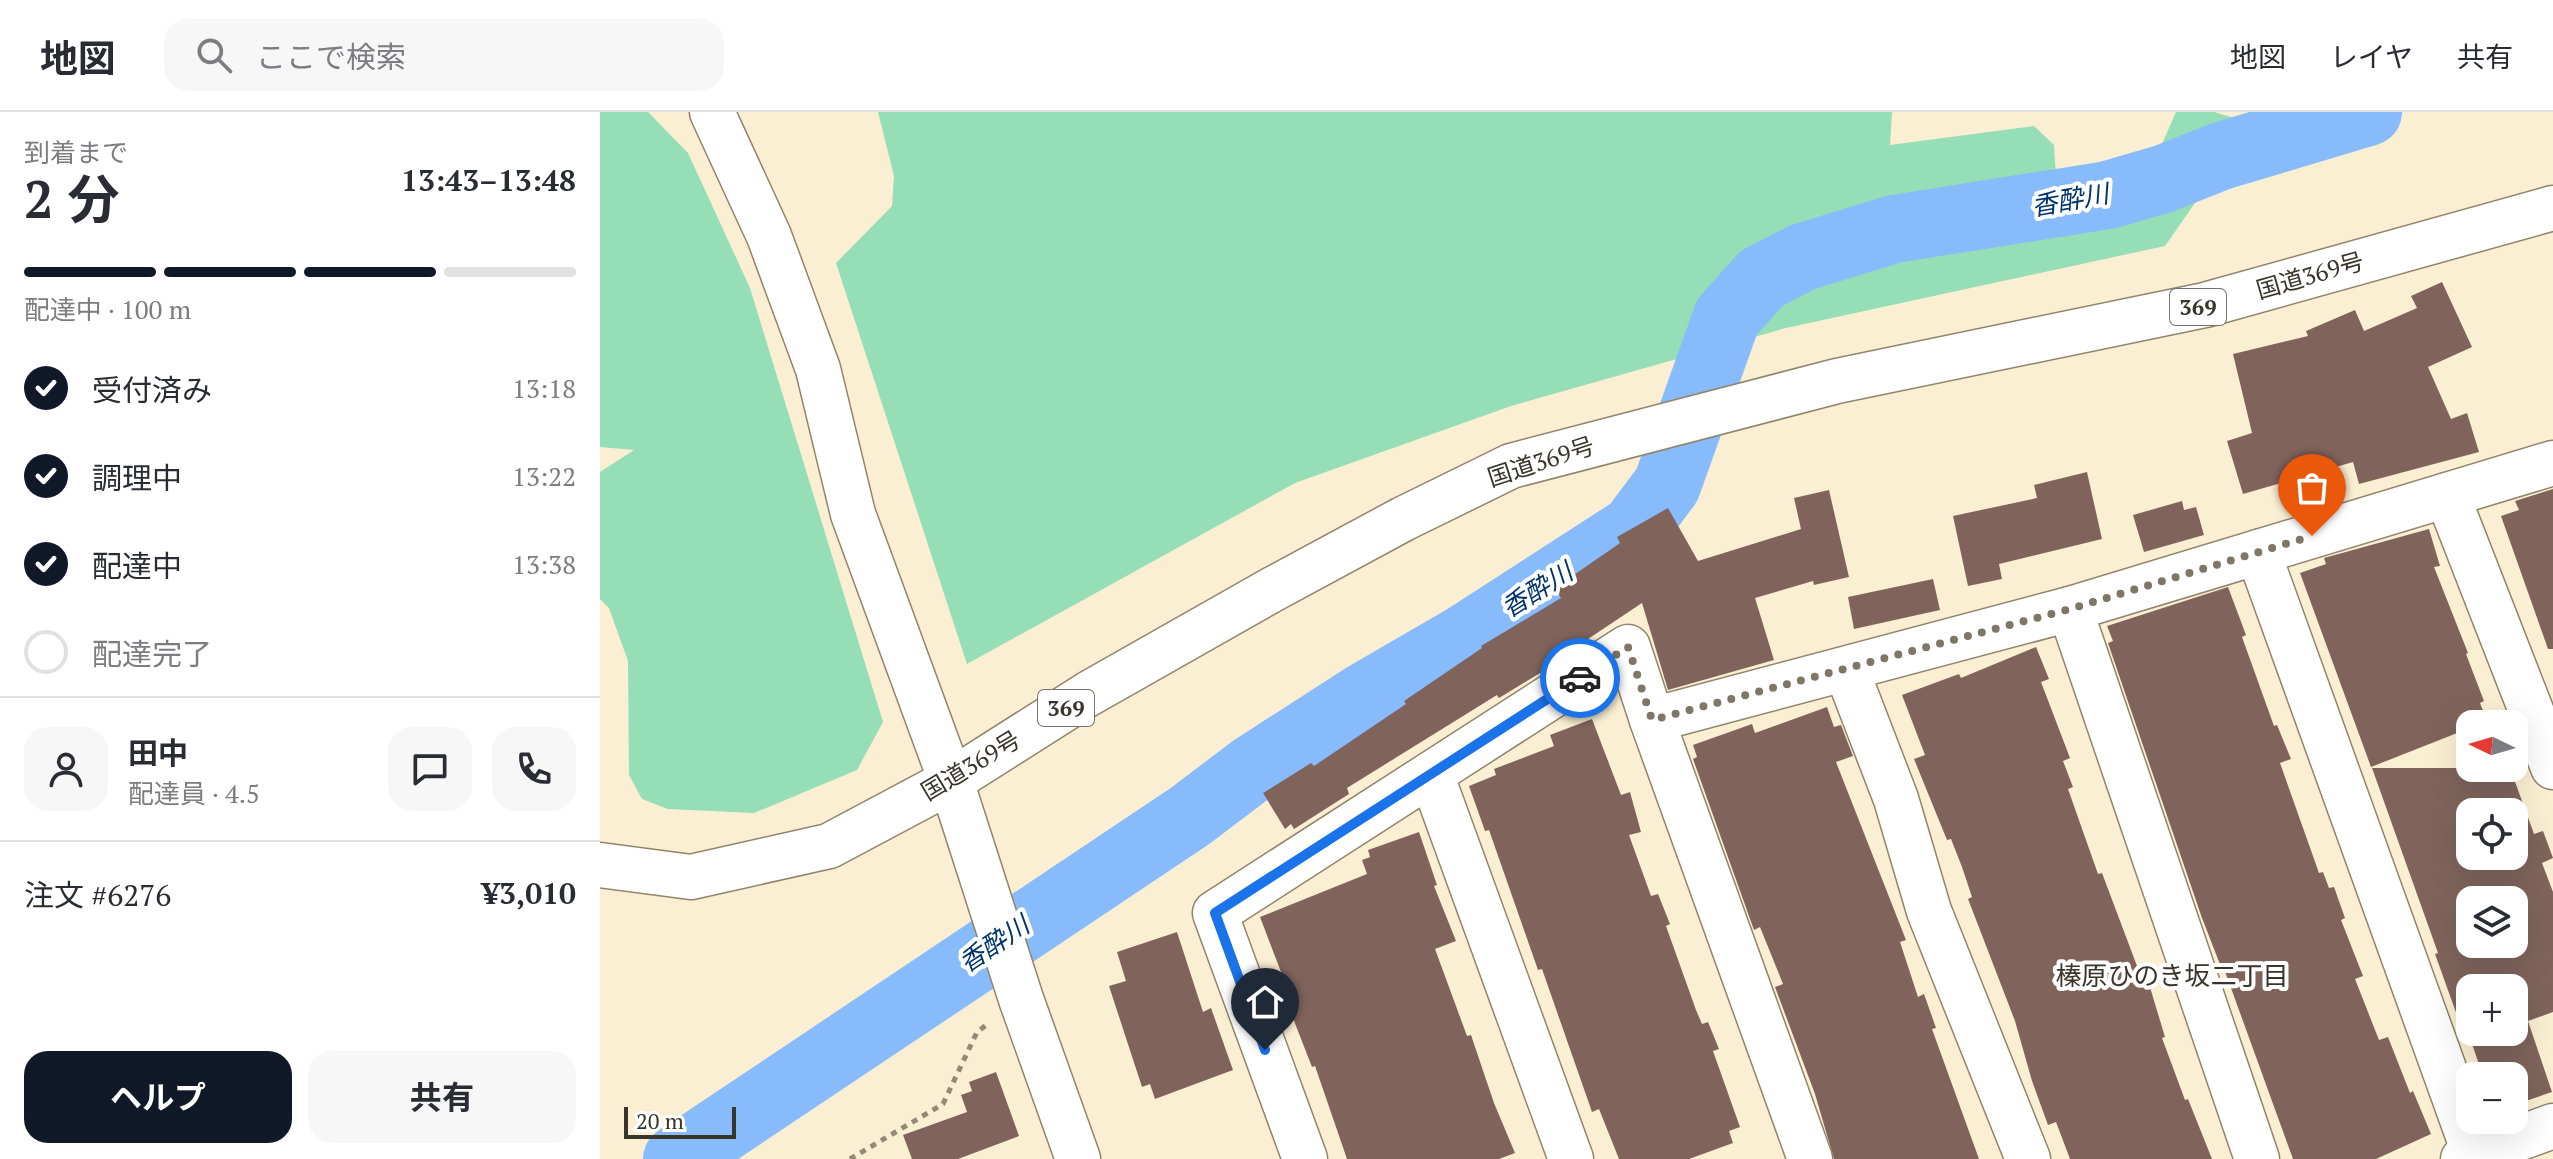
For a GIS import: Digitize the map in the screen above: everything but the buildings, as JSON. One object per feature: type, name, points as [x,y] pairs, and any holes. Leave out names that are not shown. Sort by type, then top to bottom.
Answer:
[{"type":"main road","points":[[712,112],[769,236],[818,369],[853,514],[951,781],[1021,999],[1078,1159]]},
{"type":"main road","name":"国道369号","points":[[600,865],[691,877],[829,846],[951,781],[1088,694],[1248,603],[1403,519],[1511,466],[1837,381],[2205,305],[2553,208]]},
{"type":"main road","points":[[1652,720],[2070,609],[2553,463]]},
{"type":"main road","points":[[2447,495],[2553,767]]},
{"type":"main road","points":[[2258,552],[2469,1157],[2553,1126]]},
{"type":"main road","points":[[2070,609],[2257,1159]]},
{"type":"main road","points":[[1305,1159],[1215,913],[1628,647],[1810,1159]]},
{"type":"main road","points":[[1846,669],[1896,799],[1929,911],[2028,1159]]},
{"type":"main road","points":[[1431,774],[1571,1159]]},
{"type":"path","points":[[850,1159],[943,1104],[977,1032],[1021,999]]},
{"type":"green space","points":[[600,112],[648,112],[688,153],[750,288],[883,722],[857,770],[754,813],[668,809],[642,799],[629,775],[628,661],[609,608],[600,599],[600,472],[634,450],[600,447]]},
{"type":"green space","points":[[878,112],[1892,112],[1890,145],[2034,126],[2054,145],[2058,210],[2132,212],[2176,112],[2214,112],[2251,123],[2165,246],[1786,328],[1511,406],[1295,483],[967,664],[836,263],[892,206],[894,176]]},
{"type":"waterway","name":"香酔川","points":[[677,1159],[1190,816],[1252,769],[1362,698],[1462,640],[1634,529],[1667,485],[1727,317],[1762,278],[1803,257],[1894,229],[2108,195],[2163,179],[2221,156],[2368,112]]},
{"type":"way so far","points":[[1580,678],[1628,647],[1652,720],[2070,609],[2312,536]]},
{"type":"district","name":"榛原ひのき坂二丁目","points":[[2172,976]]},
{"type":"route","points":[[1265,1050],[1215,913],[1580,678]]}]
